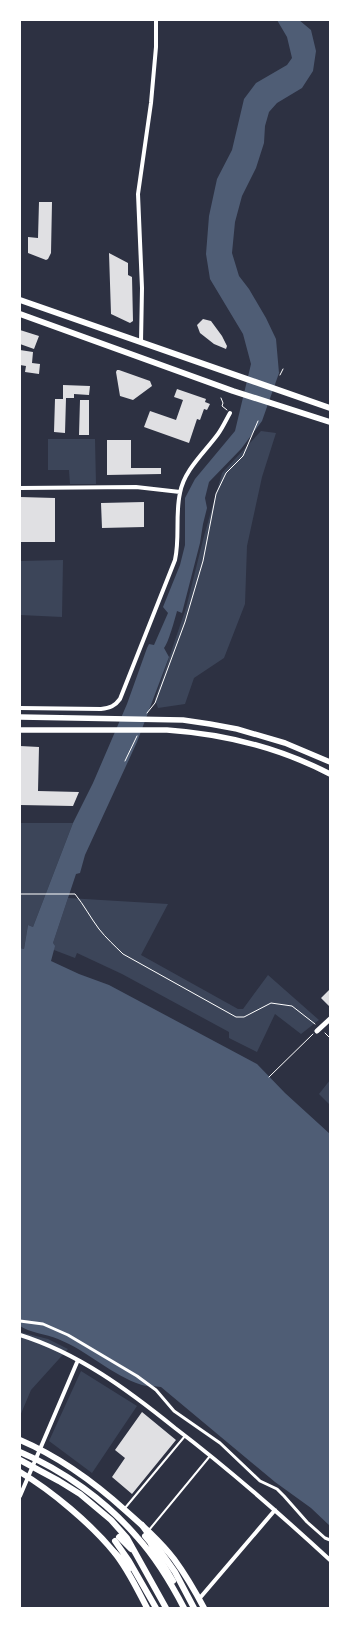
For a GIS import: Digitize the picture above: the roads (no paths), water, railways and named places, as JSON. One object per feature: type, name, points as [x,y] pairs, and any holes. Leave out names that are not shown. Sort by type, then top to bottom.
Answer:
[{"type":"main road","points":[[20,300],[330,408]]},
{"type":"main road","points":[[20,314],[233,391],[330,422]]},
{"type":"main road","points":[[20,717],[183,720],[237,729],[285,743],[330,762]]},
{"type":"main road","points":[[20,730],[188,731],[222,737],[267,748],[312,764],[330,774]]},
{"type":"main road","points":[[20,1440],[40,1448],[70,1466],[110,1496],[142,1525],[175,1572],[194,1608]]},
{"type":"main road","points":[[20,1452],[36,1458],[57,1470],[122,1520],[137,1536],[157,1562],[184,1608]]},
{"type":"main road","points":[[20,1460],[60,1481],[80,1494],[107,1517],[127,1538],[166,1608]]},
{"type":"main road","points":[[20,1472],[52,1494],[82,1520],[114,1553],[127,1564],[145,1588]]},
{"type":"main road","points":[[142,1525],[169,1574],[184,1608]]},
{"type":"main road","points":[[147,1534],[188,1597]]},
{"type":"main road","points":[[147,1534],[174,1559],[204,1608]]},
{"type":"main road","points":[[142,1565],[117,1539],[125,1556],[156,1608]]},
{"type":"main road","points":[[114,1553],[148,1608]]},
{"type":"street","points":[[141,342],[142,288],[138,194],[151,103],[156,47],[156,20]]},
{"type":"street","points":[[20,708],[101,709],[117,704],[178,550],[180,492],[184,480],[191,468],[219,432],[230,412]]},
{"type":"street","points":[[20,488],[129,487],[180,492]]},
{"type":"street","points":[[318,1030],[329,1022]]},
{"type":"street","points":[[20,1321],[43,1324],[68,1335],[137,1376],[156,1390],[174,1411],[220,1442],[260,1481],[284,1496],[307,1522],[325,1538],[330,1540]]},
{"type":"street","points":[[20,1335],[54,1347],[78,1360],[136,1397],[211,1456],[275,1510],[330,1560]]},
{"type":"street","points":[[20,1496],[78,1360]]},
{"type":"street","points":[[199,1598],[275,1510]]},
{"type":"lane","points":[[124,1509],[186,1436]]},
{"type":"lane","points":[[147,1534],[211,1456]]}]
